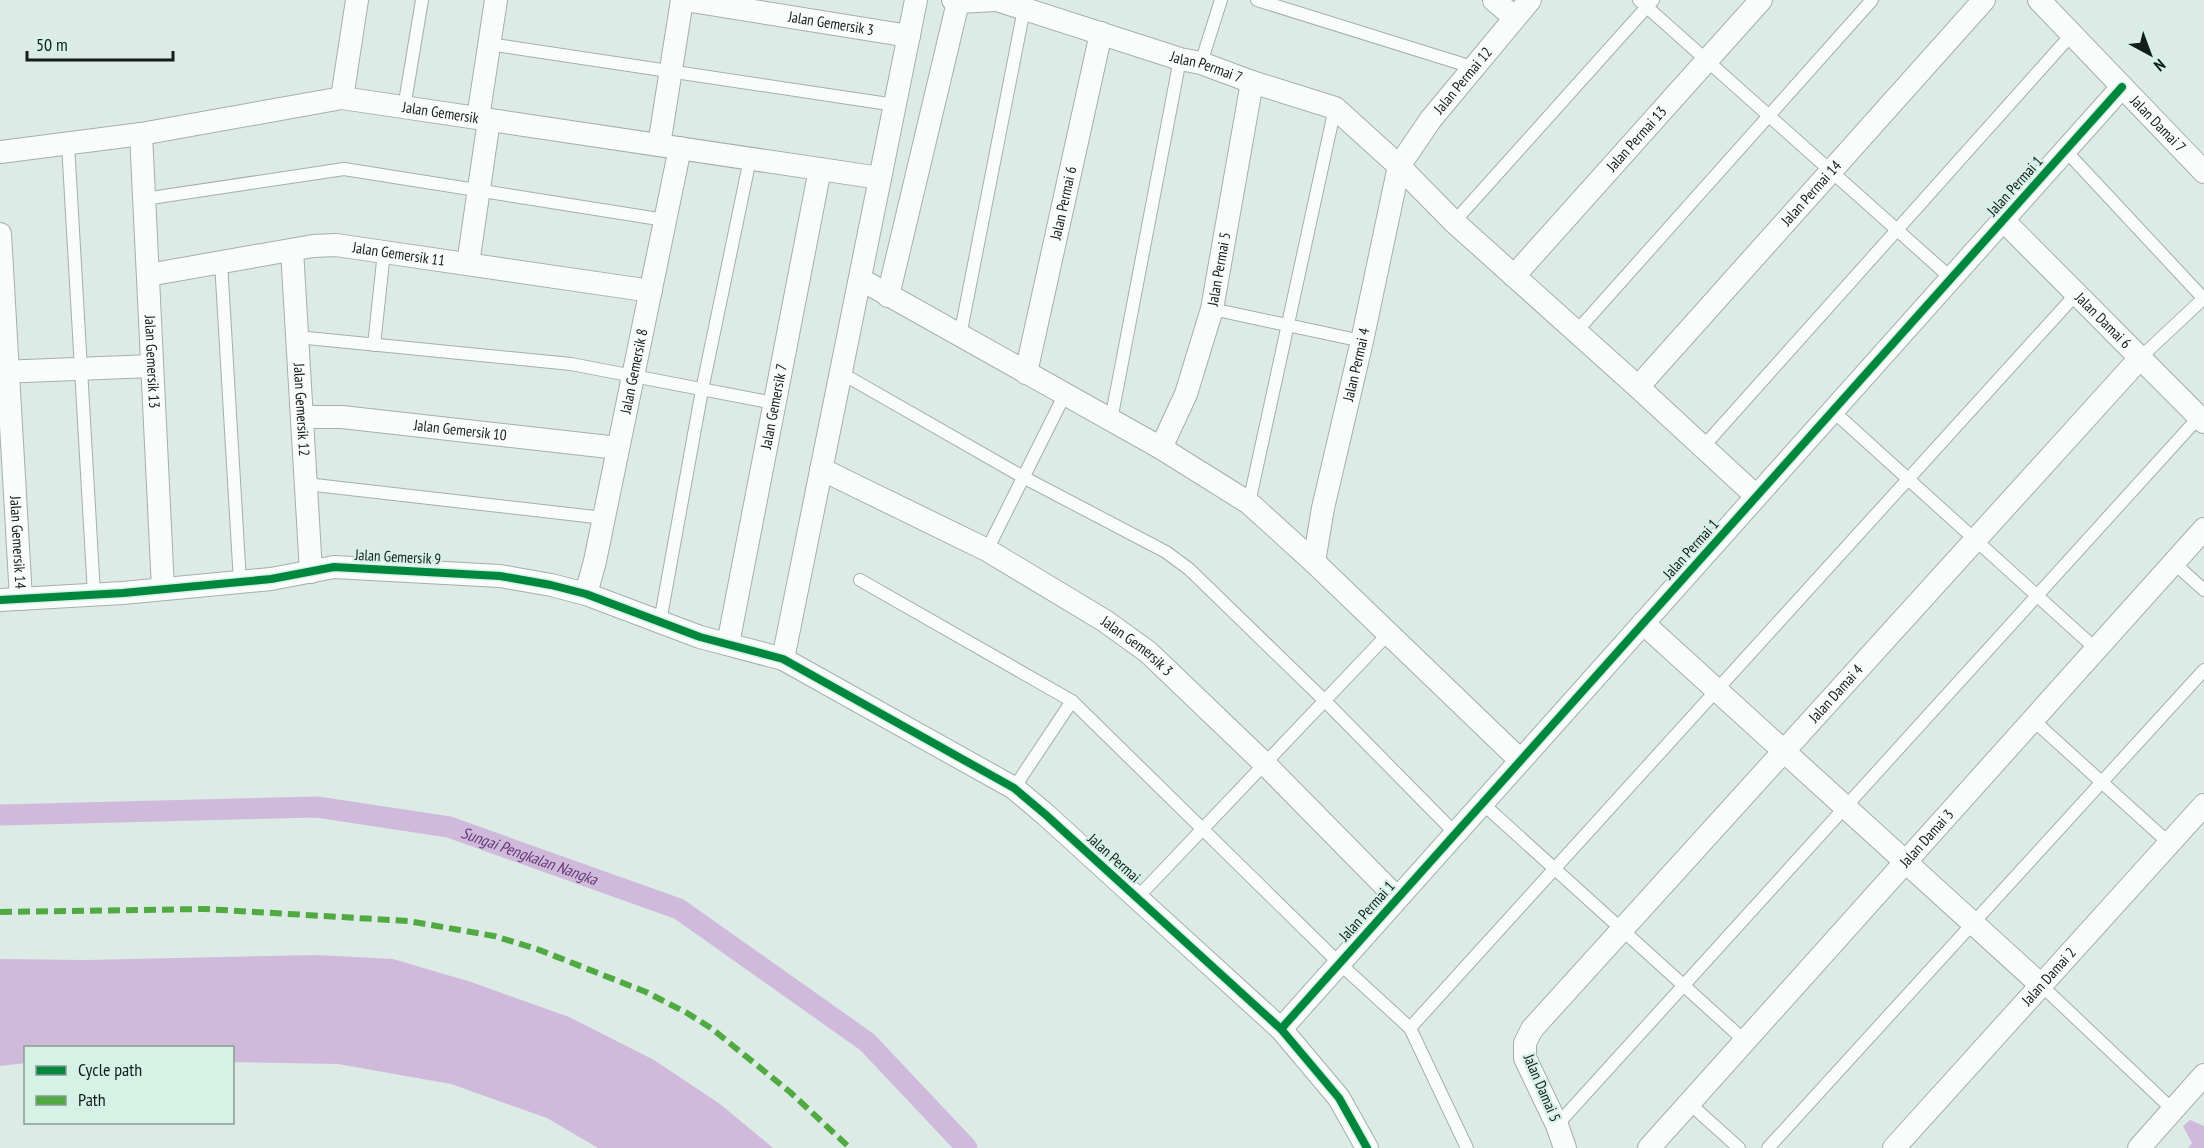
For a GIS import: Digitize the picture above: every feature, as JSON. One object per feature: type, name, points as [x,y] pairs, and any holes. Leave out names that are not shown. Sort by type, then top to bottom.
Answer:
[{"type":"street","points":[[342,98],[357,0]]},
{"type":"street","points":[[468,264],[478,189],[489,44],[496,0]]},
{"type":"street","name":"Jalan Gemersik 3","points":[[683,0],[909,36]]},
{"type":"street","name":"Jalan Gemersik 8","points":[[586,594],[604,518],[665,220],[670,147],[671,71],[683,0]]},
{"type":"street","points":[[783,659],[916,0]]},
{"type":"street","name":"Jalan Permai 7","points":[[888,296],[955,1],[996,0],[1335,108],[1399,166],[1454,222],[1756,496]]},
{"type":"street","points":[[1494,0],[1514,17]]},
{"type":"street","name":"Jalan Permai 12","points":[[1399,166],[1431,120],[1472,68],[1530,0]]},
{"type":"street","name":"Jalan Permai 13","points":[[1514,276],[1761,0]]},
{"type":"street","name":"Jalan Permai 14","points":[[1638,387],[1984,0]]},
{"type":"street","name":"Jalan Damai 7","points":[[2039,0],[2204,172]]},
{"type":"street","name":"Jalan Permai 6","points":[[1026,373],[1101,33]]},
{"type":"street","name":"Jalan Permai 5","points":[[1161,448],[1186,394],[1212,309],[1252,82]]},
{"type":"street","name":"Jalan Permai 1","points":[[1281,1029],[2122,87]]},
{"type":"street","name":"Jalan Gemersik","points":[[0,152],[141,134],[342,98],[880,178]]},
{"type":"street","name":"Jalan Gemersik 13","points":[[141,134],[163,589]]},
{"type":"street","name":"Jalan Permai 4","points":[[1314,562],[1323,508],[1362,341],[1399,166]]},
{"type":"street","name":"Jalan Gemersik 7","points":[[728,644],[820,169]]},
{"type":"street","name":"Jalan Damai 6","points":[[2003,220],[2201,419]]},
{"type":"street","name":"Jalan Gemersik 14","points":[[0,234],[10,600]]},
{"type":"street","name":"Jalan Gemersik 11","points":[[148,275],[292,250],[336,245],[651,291]]},
{"type":"street","name":"Jalan Gemersik 12","points":[[292,250],[311,572]]},
{"type":"street","points":[[860,279],[1161,448],[1249,503],[1314,562],[1520,760]]},
{"type":"street","name":"Jalan Damai 4","points":[[1532,1029],[2141,357]]},
{"type":"street","points":[[4,372],[152,366]]},
{"type":"street","name":"Jalan Gemersik 10","points":[[302,417],[348,418],[618,448]]},
{"type":"street","name":"Jalan Gemersik 3","points":[[821,469],[987,550],[1105,621],[1148,652],[1264,764],[1397,898]]},
{"type":"street","name":"Jalan Damai 3","points":[[1649,1148],[2204,529]]},
{"type":"street","name":"Jalan Gemersik 9","points":[[10,600],[240,582],[344,567],[500,576],[586,594],[700,638],[783,659]]},
{"type":"street","points":[[1643,623],[2042,986]]},
{"type":"street","name":"Jalan Permai","points":[[783,659],[1014,788],[1281,1029],[1339,1098],[1367,1148]]},
{"type":"street","name":"Jalan Damai 2","points":[[1894,1148],[2204,805]]},
{"type":"street","name":"Jalan Damai 5","points":[[1532,1029],[1525,1043],[1526,1058],[1557,1125],[1565,1148]]},
{"type":"street","points":[[2139,1148],[2204,1075]]},
{"type":"lane","points":[[404,108],[422,0]]},
{"type":"lane","points":[[1111,420],[1191,61],[1221,0]]},
{"type":"lane","points":[[1257,0],[1472,68]]},
{"type":"lane","points":[[1576,332],[1872,0]]},
{"type":"lane","points":[[1454,222],[1646,2],[1707,61],[1951,278]]},
{"type":"lane","points":[[960,336],[1024,9]]},
{"type":"lane","points":[[1703,447],[2072,34]]},
{"type":"lane","points":[[489,44],[895,105]]},
{"type":"lane","points":[[1249,503],[1335,108]]},
{"type":"lane","points":[[68,144],[94,594]]},
{"type":"lane","points":[[2065,150],[2204,298],[2141,357]]},
{"type":"lane","points":[[660,622],[702,390],[750,159]]},
{"type":"lane","points":[[144,199],[344,169],[665,220]]},
{"type":"lane","points":[[374,345],[384,252]]},
{"type":"lane","points":[[221,262],[240,582]]},
{"type":"lane","points":[[1410,1028],[2077,293]]},
{"type":"lane","points":[[1212,309],[1362,341]]},
{"type":"lane","points":[[297,337],[572,364],[634,374],[702,390],[774,403]]},
{"type":"lane","points":[[841,372],[1023,477],[1166,552],[1189,569],[1325,701],[1455,833]]},
{"type":"lane","points":[[987,550],[1065,394]]},
{"type":"lane","points":[[1833,411],[2096,649]]},
{"type":"lane","points":[[1557,1125],[2037,595],[2201,419]]},
{"type":"lane","points":[[306,484],[604,518]]},
{"type":"lane","points":[[2174,563],[2204,590]]},
{"type":"lane","points":[[860,580],[1072,701],[1339,963],[1410,1028],[1467,1148]]},
{"type":"lane","points":[[1137,898],[1388,634]]},
{"type":"lane","points":[[1768,1148],[2204,670]]},
{"type":"lane","points":[[1014,788],[1072,701]]},
{"type":"lane","points":[[2033,720],[2169,843]]},
{"type":"lane","points":[[1482,803],[1745,1041]]},
{"type":"lane","points":[[2042,986],[2173,1110]]},
{"type":"lane","points":[[1689,1103],[1738,1148]]},
{"type":"shaded area","points":[[317,955],[393,959],[471,982],[569,1017],[654,1060],[720,1104],[773,1148],[598,1148],[547,1118],[451,1084],[338,1064],[234,1062],[234,1046],[24,1046],[24,1063],[0,1066],[0,959],[86,960]]},
{"type":"shaded area","points":[[2190,1120],[2204,1126],[2204,1148],[2188,1148],[2192,1143],[2183,1126]]},
{"type":"waterway","name":"Sungai Pengkalan Nangka","points":[[0,815],[317,807],[449,827],[679,909],[867,1042],[967,1148]]},
{"type":"marked path","points":[[0,912],[205,909],[408,921],[494,936],[537,949],[646,992],[687,1013],[711,1028],[790,1092],[850,1148]]},
{"type":"cycle path","points":[[1281,1029],[2122,87]]},
{"type":"cycle path","points":[[0,600],[123,593],[271,579],[334,567],[500,576],[586,594],[700,637],[783,659],[1014,788],[1281,1029],[1339,1098],[1367,1148]]}]
